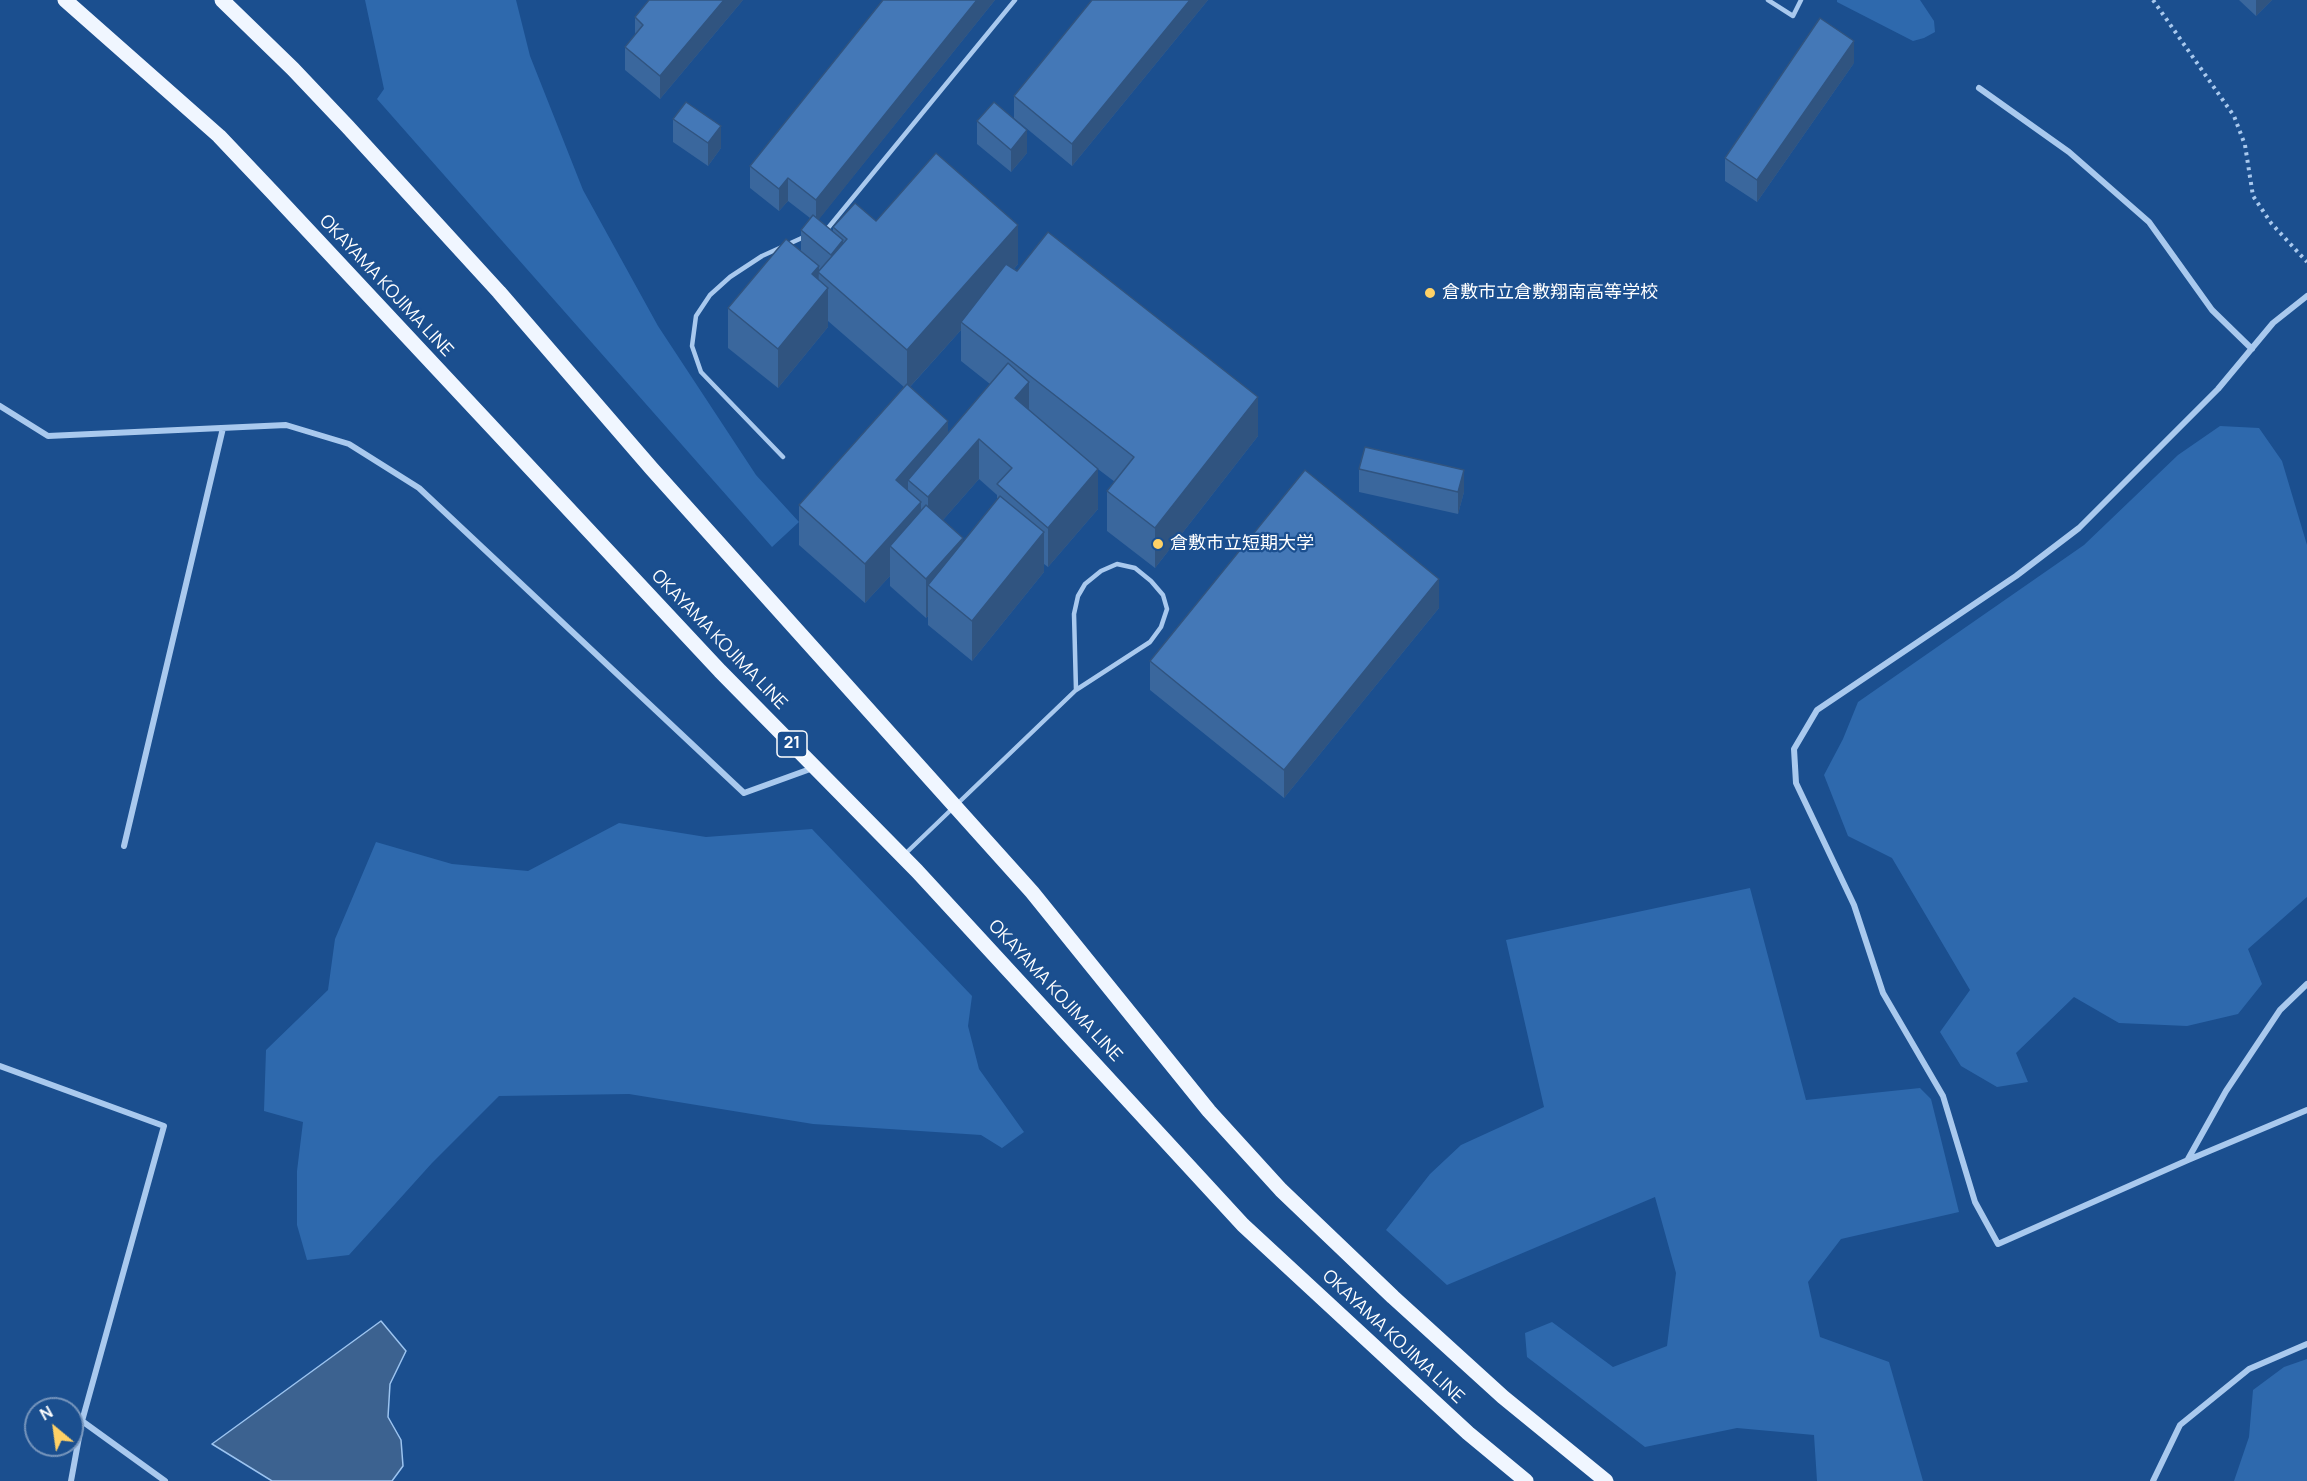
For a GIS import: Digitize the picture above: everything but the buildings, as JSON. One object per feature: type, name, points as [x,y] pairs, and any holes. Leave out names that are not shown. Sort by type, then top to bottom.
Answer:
[{"type":"main road","name":"OKAYAMA KOJIMA LINE","points":[[64,0],[159,82],[226,144],[720,671],[903,856],[1243,1225],[1468,1433],[1526,1481]]},
{"type":"main road","name":"OKAYAMA KOJIMA LINE","points":[[227,2],[332,110],[499,292],[652,469],[1032,892],[1209,1111],[1281,1190],[1393,1297],[1503,1397],[1606,1481]]},
{"type":"street","points":[[1979,88],[2069,152],[2149,222],[2212,310],[2252,349]]},
{"type":"street","points":[[2307,296],[2273,322],[2218,389],[2079,528],[2016,576],[1817,710],[1794,749],[1796,783],[1854,905],[1883,993],[1943,1096],[1975,1202],[1998,1244],[2307,1110]]},
{"type":"street","points":[[0,406],[48,436],[286,425],[349,444],[419,488],[744,793],[815,767]]},
{"type":"street","points":[[124,846],[223,428]]},
{"type":"street","points":[[2188,1160],[2238,1073],[2280,1010],[2307,984]]},
{"type":"street","points":[[0,1066],[164,1126],[84,1413]]},
{"type":"street","points":[[2153,1481],[2180,1425],[2248,1369],[2307,1344]]},
{"type":"street","points":[[84,1421],[165,1481]]},
{"type":"street","points":[[71,1481],[75,1457]]},
{"type":"lane","points":[[817,232],[828,228],[1015,0]]},
{"type":"lane","points":[[1768,0],[1793,16],[1800,0]]},
{"type":"lane","points":[[783,457],[701,372],[692,346],[696,316],[710,295],[730,277],[762,256],[807,236]]},
{"type":"lane","points":[[903,856],[1076,690],[1121,663],[1150,642],[1161,627],[1167,609],[1163,595],[1135,568],[1117,564],[1101,571],[1086,584],[1078,596],[1074,614],[1076,690]]},
{"type":"path","points":[[2153,0],[2234,116],[2245,145],[2253,196],[2271,223],[2307,262]]},
{"type":"shaded area","points":[[365,0],[516,0],[530,56],[583,190],[658,326],[756,475],[799,522],[772,547],[377,99],[384,89]]},
{"type":"shaded area","points":[[1837,0],[1920,0],[1934,21],[1935,32],[1913,41]]},
{"type":"shaded area","points":[[2220,426],[2259,428],[2282,461],[2307,545],[2307,897],[2248,949],[2262,984],[2238,1014],[2187,1026],[2119,1023],[2074,997],[2016,1053],[2028,1082],[1997,1087],[1961,1066],[1940,1032],[1970,990],[1892,858],[1848,836],[1824,775],[1843,739],[1858,702],[2084,545],[2178,455]]},
{"type":"shaded area","points":[[619,823],[706,837],[812,829],[972,996],[968,1026],[979,1069],[1024,1132],[1002,1148],[981,1135],[813,1124],[629,1094],[499,1096],[432,1163],[349,1255],[307,1260],[297,1225],[297,1171],[303,1122],[264,1111],[266,1050],[328,990],[335,939],[376,842],[452,864],[528,871]]},
{"type":"shaded area","points":[[1750,888],[1806,1100],[1920,1088],[1931,1099],[1959,1212],[1841,1239],[1808,1282],[1820,1337],[1889,1362],[1923,1481],[1817,1481],[1814,1435],[1737,1428],[1645,1447],[1527,1357],[1525,1333],[1552,1322],[1613,1367],[1667,1346],[1676,1273],[1655,1197],[1447,1285],[1386,1230],[1430,1174],[1461,1145],[1544,1107],[1506,940]]},
{"type":"shaded area","points":[[381,1321],[406,1351],[390,1384],[388,1417],[401,1440],[403,1466],[392,1481],[272,1481],[212,1444]]},
{"type":"shaded area","points":[[2307,1359],[2307,1481],[2234,1481],[2249,1437],[2253,1390],[2284,1367]]},
{"type":"place","name":"倉敷市立倉敷翔南高等学校","points":[[1430,293]]},
{"type":"place","name":"倉敷市立短期大学","points":[[1158,544]]}]
